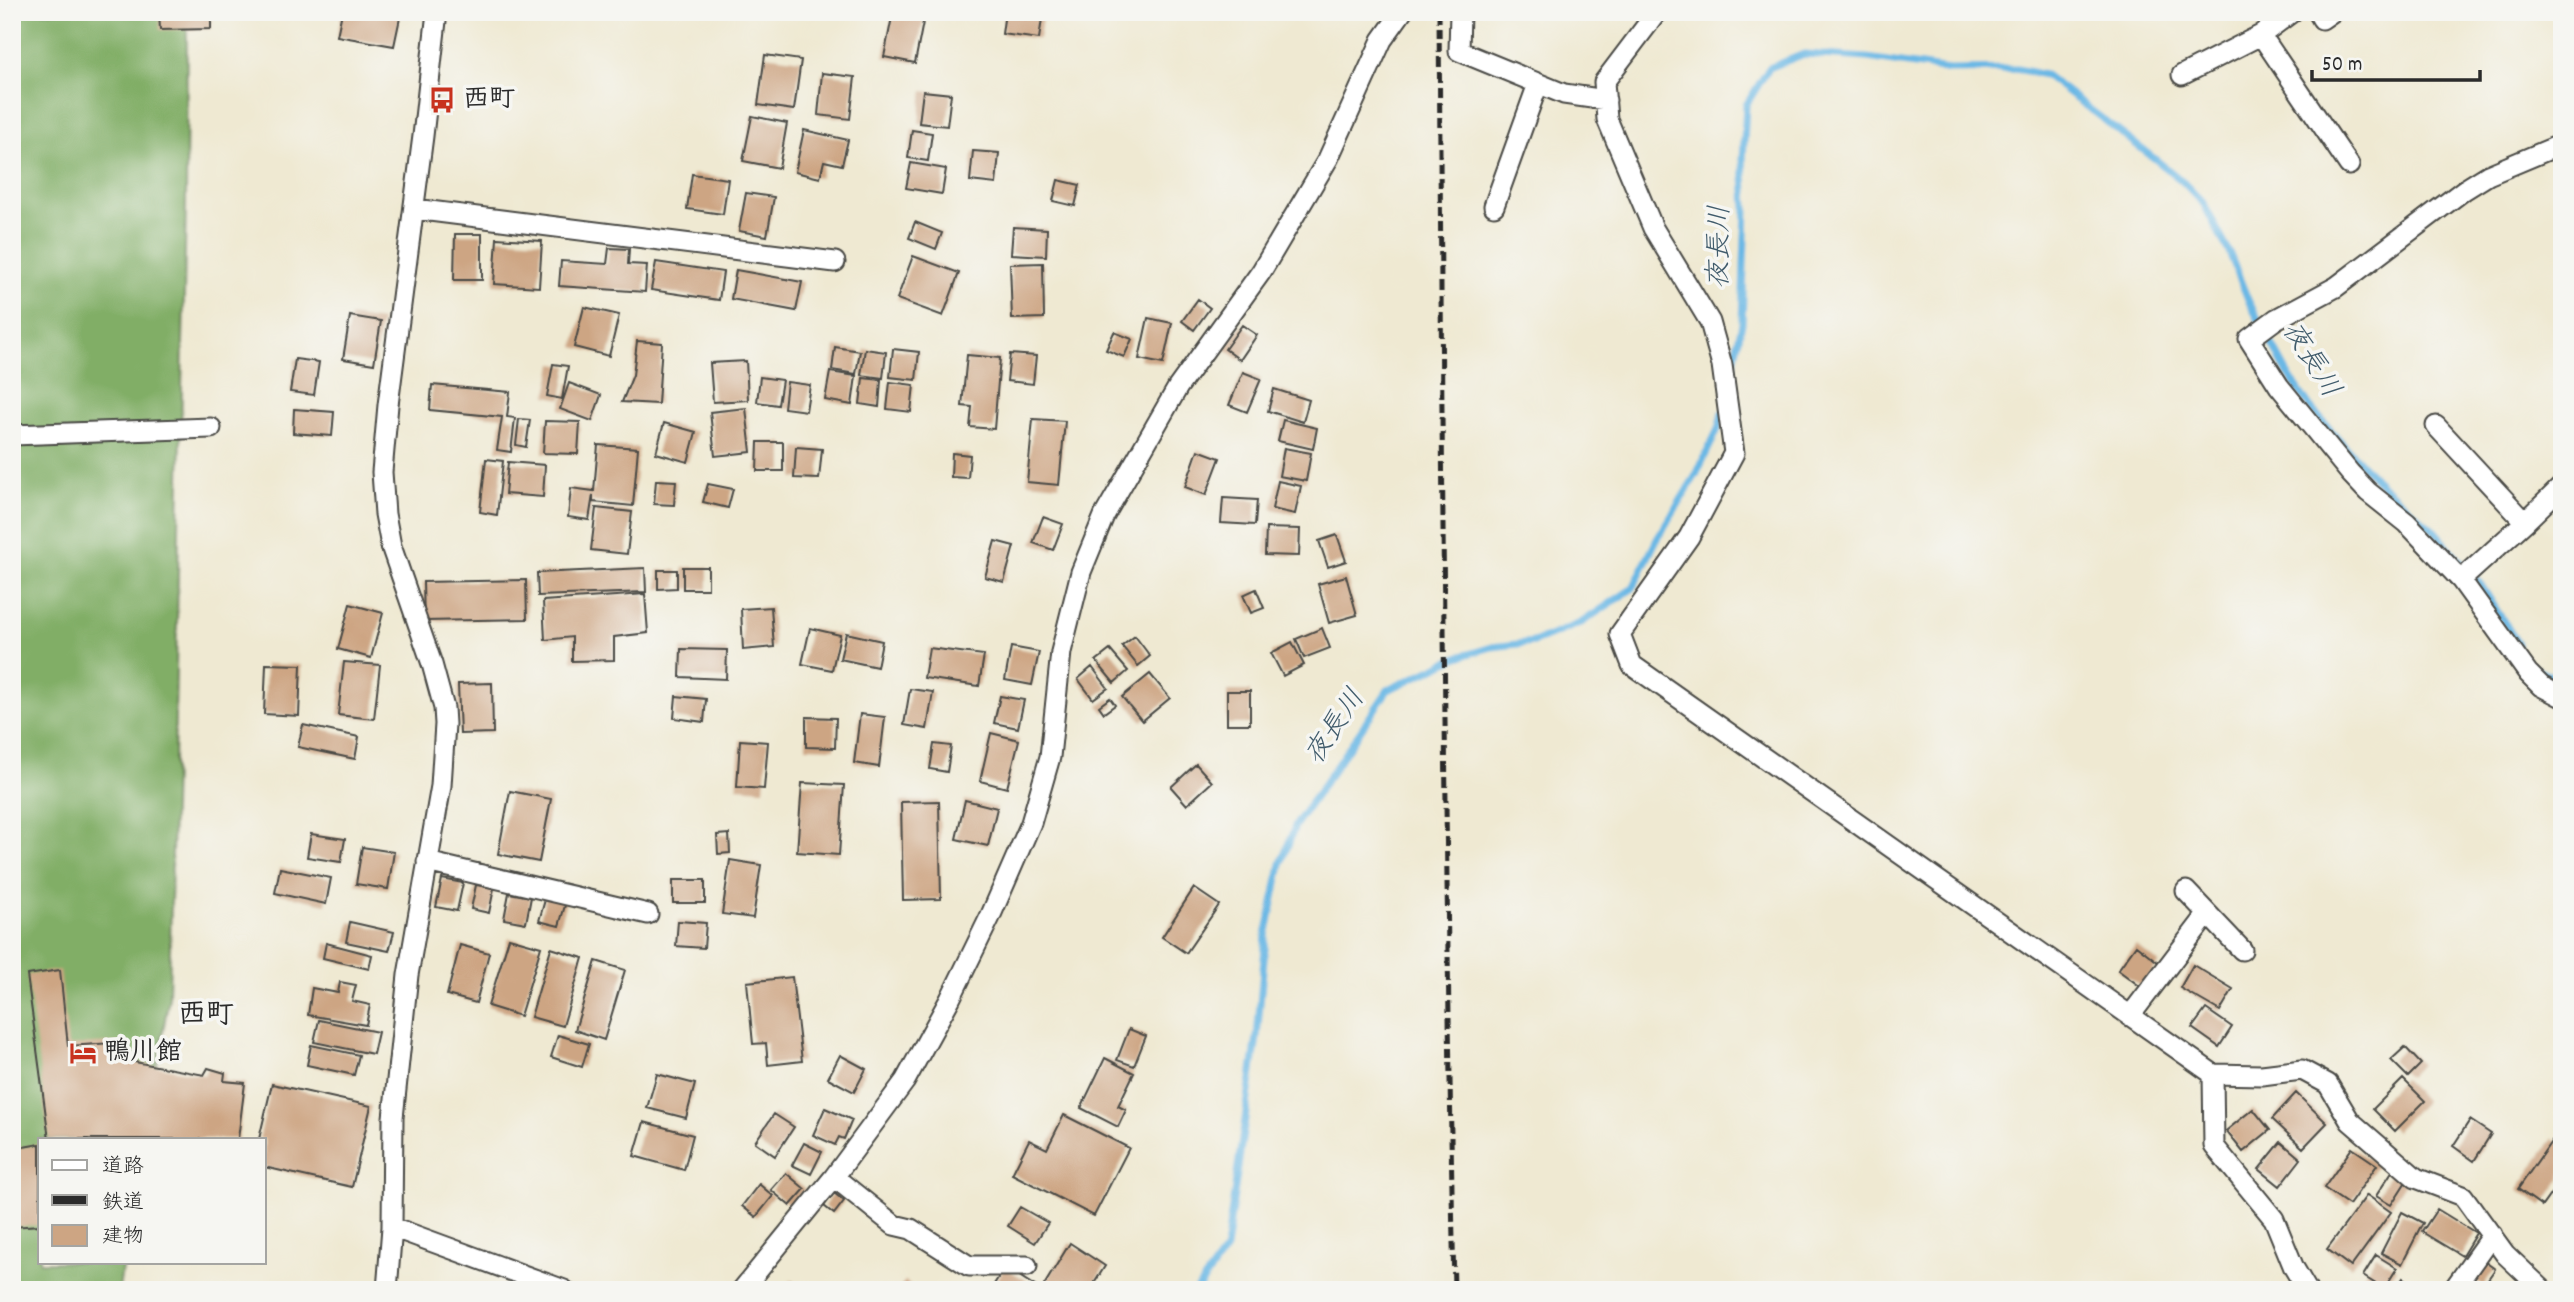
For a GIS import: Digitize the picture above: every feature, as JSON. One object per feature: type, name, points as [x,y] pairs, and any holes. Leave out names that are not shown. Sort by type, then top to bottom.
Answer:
[{"type":"street","points":[[387,1290],[394,1105],[408,975],[441,786],[444,708],[432,664],[391,546],[382,493],[385,429],[437,12]]},
{"type":"street","points":[[742,1290],[834,1177],[905,1081],[950,999],[1031,823],[1050,757],[1060,652],[1081,572],[1104,516],[1178,387],[1261,272],[1328,159],[1382,40],[1402,12]]},
{"type":"street","points":[[1460,12],[1459,51],[1564,94],[1606,100]]},
{"type":"street","points":[[1657,12],[1604,82],[1607,119],[1653,228],[1710,322],[1724,379],[1734,453],[1689,537],[1620,634],[1632,665],[2213,1074],[2262,1075],[2302,1070],[2328,1084],[2350,1121],[2416,1178],[2463,1196],[2524,1283],[2543,1290]]},
{"type":"street","points":[[2182,75],[2261,35],[2292,12]]},
{"type":"street","points":[[2318,12],[2322,19],[2332,12]]},
{"type":"street","points":[[2261,35],[2349,165]]},
{"type":"street","points":[[1494,206],[1538,83]]},
{"type":"street","points":[[2562,144],[2488,175],[2464,190],[2336,287],[2276,319],[2249,339],[2267,369],[2350,473],[2368,492],[2467,574],[2528,673],[2541,686],[2562,697]]},
{"type":"street","points":[[414,209],[835,262]]},
{"type":"street","points":[[2436,426],[2525,522]]},
{"type":"street","points":[[12,435],[211,428]]},
{"type":"street","points":[[2467,574],[2562,486]]},
{"type":"street","points":[[427,862],[648,914]]},
{"type":"street","points":[[2186,891],[2242,950]]},
{"type":"street","points":[[2130,1016],[2207,915]]},
{"type":"street","points":[[2213,1074],[2214,1146],[2274,1219],[2306,1290]]},
{"type":"street","points":[[834,1177],[894,1225],[911,1229],[969,1266],[1027,1266]]},
{"type":"street","points":[[391,1227],[564,1290]]},
{"type":"street","points":[[2453,1290],[2491,1235]]},
{"type":"green space","points":[[12,12],[187,12],[186,202],[169,997],[144,1138],[38,1138],[38,1264],[123,1264],[119,1290],[12,1290]]},
{"type":"building","points":[[159,12],[211,12],[211,29],[160,30]]},
{"type":"building","points":[[342,12],[401,13],[394,46],[337,36]]},
{"type":"building","points":[[893,12],[925,12],[915,63],[884,57]]},
{"type":"building","points":[[1005,12],[1043,12],[1039,39],[1002,34]]},
{"type":"building","points":[[765,55],[801,60],[794,110],[758,105]]},
{"type":"building","points":[[822,73],[855,77],[850,119],[818,115]]},
{"type":"building","points":[[923,91],[951,94],[947,126],[919,123]]},
{"type":"building","points":[[752,116],[787,123],[779,168],[743,161]]},
{"type":"building","points":[[804,130],[848,140],[842,165],[824,161],[820,178],[795,172]]},
{"type":"building","points":[[912,130],[932,133],[928,161],[908,158]]},
{"type":"building","points":[[973,151],[999,153],[996,184],[970,181]]},
{"type":"building","points":[[911,163],[946,169],[942,194],[906,188]]},
{"type":"building","points":[[692,174],[728,179],[723,214],[687,209]]},
{"type":"building","points":[[1058,180],[1080,185],[1075,206],[1053,201]]},
{"type":"building","points":[[746,193],[774,197],[767,236],[739,231]]},
{"type":"building","points":[[915,222],[942,233],[936,249],[909,238]]},
{"type":"building","points":[[1013,227],[1047,229],[1046,256],[1011,254]]},
{"type":"building","points":[[455,234],[482,234],[482,280],[454,280]]},
{"type":"building","points":[[497,238],[542,241],[539,287],[494,284]]},
{"type":"building","points":[[609,248],[629,249],[628,264],[647,265],[645,292],[559,286],[561,261],[607,264]]},
{"type":"building","points":[[913,256],[959,273],[943,316],[897,299]]},
{"type":"building","points":[[656,262],[723,272],[719,300],[651,290]]},
{"type":"building","points":[[1043,263],[1044,318],[1012,319],[1010,264]]},
{"type":"building","points":[[736,270],[802,282],[796,311],[731,299]]},
{"type":"building","points":[[1198,299],[1210,308],[1194,330],[1182,321]]},
{"type":"building","points":[[584,307],[619,315],[609,356],[574,347]]},
{"type":"building","points":[[350,316],[381,321],[374,364],[343,359]]},
{"type":"building","points":[[1148,318],[1172,323],[1163,364],[1139,359]]},
{"type":"building","points":[[1242,325],[1257,335],[1240,360],[1225,349]]},
{"type":"building","points":[[1114,332],[1132,339],[1124,357],[1106,350]]},
{"type":"building","points":[[637,341],[662,343],[658,404],[622,402],[633,375]]},
{"type":"building","points":[[835,347],[860,351],[856,374],[832,370]]},
{"type":"building","points":[[865,349],[886,352],[883,378],[861,375]]},
{"type":"building","points":[[893,349],[919,352],[916,380],[890,377]]},
{"type":"building","points":[[1010,354],[1036,356],[1033,384],[1007,381]]},
{"type":"building","points":[[967,355],[1000,358],[994,429],[970,427],[972,407],[962,406]]},
{"type":"building","points":[[295,359],[319,362],[314,395],[290,392]]},
{"type":"building","points":[[746,361],[748,400],[713,402],[710,363]]},
{"type":"building","points":[[553,364],[568,366],[562,399],[547,396]]},
{"type":"building","points":[[830,372],[856,376],[852,405],[825,400]]},
{"type":"building","points":[[1243,372],[1261,379],[1247,412],[1229,405]]},
{"type":"building","points":[[760,377],[782,380],[778,405],[757,402]]},
{"type":"building","points":[[863,378],[881,380],[879,407],[860,404]]},
{"type":"building","points":[[787,382],[810,385],[806,411],[784,408]]},
{"type":"building","points":[[890,382],[914,385],[911,412],[887,409]]},
{"type":"building","points":[[569,383],[601,395],[592,421],[560,409]]},
{"type":"building","points":[[432,385],[510,392],[507,417],[515,418],[511,452],[497,450],[502,417],[430,410]]},
{"type":"building","points":[[1274,389],[1309,400],[1303,422],[1268,411]]},
{"type":"building","points":[[746,408],[751,452],[715,456],[710,412]]},
{"type":"building","points":[[294,409],[334,412],[332,436],[293,433]]},
{"type":"building","points":[[519,419],[530,420],[526,447],[516,445]]},
{"type":"building","points":[[1033,419],[1065,421],[1059,485],[1027,482]]},
{"type":"building","points":[[1283,420],[1317,428],[1313,449],[1278,441]]},
{"type":"building","points":[[545,421],[580,422],[578,454],[543,453]]},
{"type":"building","points":[[664,423],[696,432],[688,462],[656,453]]},
{"type":"building","points":[[758,442],[783,442],[783,471],[757,471]]},
{"type":"building","points":[[598,445],[638,448],[633,506],[593,502],[593,495],[589,520],[568,517],[571,488],[594,491]]},
{"type":"building","points":[[796,447],[822,449],[819,479],[794,478]]},
{"type":"building","points":[[1284,448],[1311,453],[1306,481],[1279,476]]},
{"type":"building","points":[[1198,450],[1220,458],[1206,495],[1185,487]]},
{"type":"building","points":[[952,453],[970,455],[968,478],[951,477]]},
{"type":"building","points":[[486,459],[503,461],[497,515],[480,512]]},
{"type":"building","points":[[508,462],[545,465],[543,497],[505,494]]},
{"type":"building","points":[[656,480],[676,481],[674,505],[654,504]]},
{"type":"building","points":[[1278,481],[1301,486],[1295,514],[1272,509]]},
{"type":"building","points":[[708,484],[733,489],[728,508],[703,502]]},
{"type":"building","points":[[1223,498],[1257,500],[1255,525],[1221,523]]},
{"type":"building","points":[[596,508],[632,512],[627,554],[591,550]]},
{"type":"building","points":[[1043,517],[1063,524],[1053,550],[1033,543]]},
{"type":"building","points":[[1266,528],[1300,529],[1299,556],[1265,555]]},
{"type":"building","points":[[1337,535],[1346,561],[1328,567],[1319,541]]},
{"type":"building","points":[[995,541],[1014,546],[1004,582],[985,577]]},
{"type":"building","points":[[683,567],[708,567],[708,589],[683,589]]},
{"type":"building","points":[[645,568],[646,592],[538,596],[537,573]]},
{"type":"building","points":[[658,570],[677,570],[677,588],[658,589]]},
{"type":"building","points":[[1346,576],[1357,615],[1329,623],[1318,584]]},
{"type":"building","points":[[526,580],[527,619],[424,621],[423,582]]},
{"type":"building","points":[[1256,589],[1264,608],[1251,613],[1243,595]]},
{"type":"building","points":[[645,594],[648,633],[614,637],[614,660],[572,661],[572,637],[545,640],[543,601]]},
{"type":"building","points":[[350,604],[383,613],[371,658],[338,649]]},
{"type":"building","points":[[771,607],[774,647],[743,650],[741,609]]},
{"type":"building","points":[[810,628],[840,635],[832,670],[802,664]]},
{"type":"building","points":[[1322,628],[1330,648],[1304,658],[1296,639]]},
{"type":"building","points":[[846,633],[882,641],[877,667],[840,659]]},
{"type":"building","points":[[1135,636],[1150,656],[1138,666],[1122,646]]},
{"type":"building","points":[[1292,642],[1304,665],[1283,676],[1271,653]]},
{"type":"building","points":[[1011,647],[1039,652],[1032,685],[1005,680]]},
{"type":"building","points":[[929,648],[984,655],[979,686],[924,678]]},
{"type":"building","points":[[681,649],[727,650],[726,679],[680,677]]},
{"type":"building","points":[[1110,650],[1128,671],[1114,683],[1096,661]]},
{"type":"building","points":[[344,662],[380,665],[374,719],[338,715]]},
{"type":"building","points":[[266,664],[301,665],[299,716],[264,714]]},
{"type":"building","points":[[1092,667],[1108,688],[1093,699],[1078,679]]},
{"type":"building","points":[[1150,674],[1170,698],[1142,721],[1122,697]]},
{"type":"building","points":[[492,683],[493,733],[460,734],[458,684]]},
{"type":"building","points":[[910,689],[933,692],[927,729],[904,725]]},
{"type":"building","points":[[1227,691],[1250,691],[1250,724],[1227,724]]},
{"type":"building","points":[[676,696],[706,699],[704,722],[674,718]]},
{"type":"building","points":[[1000,696],[1024,700],[1018,728],[994,723]]},
{"type":"building","points":[[1110,698],[1115,705],[1104,713],[1099,706]]},
{"type":"building","points":[[860,714],[885,717],[879,767],[854,763]]},
{"type":"building","points":[[806,717],[836,718],[835,748],[806,747]]},
{"type":"building","points":[[303,725],[359,737],[355,759],[298,747]]},
{"type":"building","points":[[991,733],[1019,740],[1007,788],[980,781]]},
{"type":"building","points":[[740,740],[768,742],[764,789],[737,787]]},
{"type":"building","points":[[934,744],[951,746],[947,772],[930,769]]},
{"type":"building","points":[[1196,764],[1212,782],[1187,805],[1171,787]]},
{"type":"building","points":[[802,783],[844,785],[839,855],[797,852]]},
{"type":"building","points":[[510,791],[551,799],[539,862],[498,854]]},
{"type":"building","points":[[965,800],[997,808],[988,846],[956,839]]},
{"type":"building","points":[[939,801],[941,899],[903,900],[901,802]]},
{"type":"building","points":[[311,834],[345,839],[341,862],[307,857]]},
{"type":"building","points":[[729,834],[730,853],[718,854],[717,835]]},
{"type":"building","points":[[362,847],[394,852],[388,889],[356,884]]},
{"type":"building","points":[[730,860],[761,865],[753,918],[722,914]]},
{"type":"building","points":[[280,868],[331,878],[326,904],[275,893]]},
{"type":"building","points":[[442,879],[463,883],[457,911],[436,907]]},
{"type":"building","points":[[673,880],[705,880],[705,903],[673,903]]},
{"type":"building","points":[[476,885],[494,888],[489,913],[471,909]]},
{"type":"building","points":[[1194,888],[1219,905],[1186,953],[1162,937]]},
{"type":"building","points":[[509,893],[531,897],[526,923],[504,919]]},
{"type":"building","points":[[546,896],[566,902],[559,926],[539,921]]},
{"type":"building","points":[[678,921],[706,923],[704,948],[676,946]]},
{"type":"building","points":[[350,922],[394,932],[389,951],[346,942]]},
{"type":"building","points":[[509,938],[541,947],[520,1016],[488,1006]]},
{"type":"building","points":[[326,943],[372,955],[369,969],[323,958]]},
{"type":"building","points":[[460,945],[489,953],[476,1003],[447,995]]},
{"type":"building","points":[[2136,945],[2159,963],[2141,987],[2118,970]]},
{"type":"building","points":[[551,948],[583,958],[563,1026],[531,1017]]},
{"type":"building","points":[[596,961],[625,970],[604,1040],[575,1030]]},
{"type":"building","points":[[2193,965],[2233,989],[2220,1011],[2180,988]]},
{"type":"building","name":"鴨川館","points":[[60,970],[68,1046],[127,1042],[129,1061],[204,1075],[208,1068],[225,1073],[224,1081],[245,1083],[238,1138],[49,1138],[27,975]]},
{"type":"building","points":[[792,977],[802,1061],[768,1065],[766,1043],[753,1044],[747,982]]},
{"type":"building","points":[[340,982],[356,985],[352,1001],[370,1005],[366,1025],[308,1015],[312,988],[338,993]]},
{"type":"building","points":[[2206,1009],[2232,1027],[2219,1047],[2192,1028]]},
{"type":"building","points":[[319,1020],[378,1032],[373,1054],[314,1042]]},
{"type":"building","points":[[1129,1029],[1146,1036],[1134,1066],[1117,1060]]},
{"type":"building","points":[[558,1035],[589,1044],[582,1067],[551,1057]]},
{"type":"building","points":[[311,1045],[359,1055],[354,1075],[307,1065]]},
{"type":"building","points":[[2405,1047],[2421,1064],[2408,1077],[2391,1060]]},
{"type":"building","points":[[840,1055],[866,1069],[854,1092],[828,1078]]},
{"type":"building","points":[[1105,1058],[1134,1073],[1118,1106],[1126,1110],[1118,1127],[1081,1108]]},
{"type":"building","points":[[657,1074],[695,1084],[686,1118],[647,1108]]},
{"type":"building","points":[[2403,1079],[2425,1101],[2395,1131],[2373,1109]]},
{"type":"building","points":[[272,1084],[371,1106],[352,1187],[266,1167],[266,1138],[259,1138]]},
{"type":"building","points":[[2296,1093],[2327,1123],[2303,1148],[2272,1119]]},
{"type":"building","points":[[825,1108],[852,1120],[844,1139],[839,1137],[835,1145],[813,1135]]},
{"type":"building","points":[[2253,1109],[2270,1130],[2243,1152],[2226,1131]]},
{"type":"building","points":[[774,1114],[794,1127],[775,1156],[755,1142]]},
{"type":"building","points":[[1064,1115],[1129,1148],[1094,1216],[1012,1174],[1029,1140],[1047,1149]]},
{"type":"building","points":[[2470,1120],[2491,1134],[2474,1161],[2453,1146]]},
{"type":"building","points":[[644,1122],[693,1135],[684,1170],[634,1156]]},
{"type":"building","points":[[2553,1139],[2562,1145],[2562,1178],[2542,1206],[2518,1189]]},
{"type":"building","points":[[2281,1142],[2301,1159],[2280,1186],[2259,1169]]},
{"type":"building","points":[[804,1143],[822,1152],[811,1174],[792,1165]]},
{"type":"building","points":[[38,1144],[38,1225],[12,1227],[12,1149]]},
{"type":"building","points":[[2352,1148],[2377,1165],[2349,1205],[2324,1188]]},
{"type":"building","points":[[2393,1170],[2407,1180],[2391,1205],[2376,1196]]},
{"type":"building","points":[[786,1173],[805,1189],[790,1206],[771,1190]]},
{"type":"building","points":[[759,1184],[773,1196],[756,1217],[742,1206]]},
{"type":"building","points":[[834,1193],[844,1201],[834,1214],[824,1206]]},
{"type":"building","points":[[2367,1195],[2391,1212],[2351,1267],[2327,1249]]},
{"type":"building","points":[[1020,1207],[1048,1223],[1035,1243],[1008,1226]]},
{"type":"building","points":[[2437,1209],[2476,1233],[2462,1256],[2422,1232]]},
{"type":"building","points":[[2402,1212],[2423,1223],[2402,1264],[2381,1253]]},
{"type":"building","points":[[1070,1243],[1105,1266],[1090,1290],[1047,1290],[1043,1287]]},
{"type":"building","points":[[2376,1255],[2397,1268],[2384,1289],[2363,1276]]},
{"type":"building","points":[[2481,1259],[2495,1269],[2483,1286],[2469,1276]]},
{"type":"building","points":[[1005,1267],[1041,1290],[991,1289]]},
{"type":"building","points":[[2403,1278],[2421,1290],[2395,1290]]},
{"type":"building","points":[[791,1280],[805,1290],[784,1290]]},
{"type":"building","points":[[905,1281],[917,1290],[898,1290]]},
{"type":"waterway","name":"夜長川","points":[[1731,375],[1742,323],[1746,105],[1769,68],[1804,54],[1867,58],[1949,70],[2017,69],[2045,75],[2155,159],[2203,203],[2229,252],[2249,302],[2288,374],[2310,407],[2376,480],[2433,529],[2481,585],[2518,644]]},
{"type":"waterway","name":"夜長川","points":[[1197,1290],[1226,1249],[1257,1037],[1266,936],[1281,864],[1295,826],[1388,690],[1455,658],[1492,647],[1534,642],[1581,623],[1633,588],[1657,539],[1696,475],[1719,427],[1722,413]]},
{"type":"waterway","name":"夜長川","points":[[2534,668],[2562,681]]},
{"type":"railway","points":[[1439,12],[1446,811],[1454,1290]]},
{"type":"place","name":"西町","points":[[442,100]]},
{"type":"place","name":"鴨川館","points":[[83,1053]]},
{"type":"district","name":"西町","points":[[206,1017]]}]
